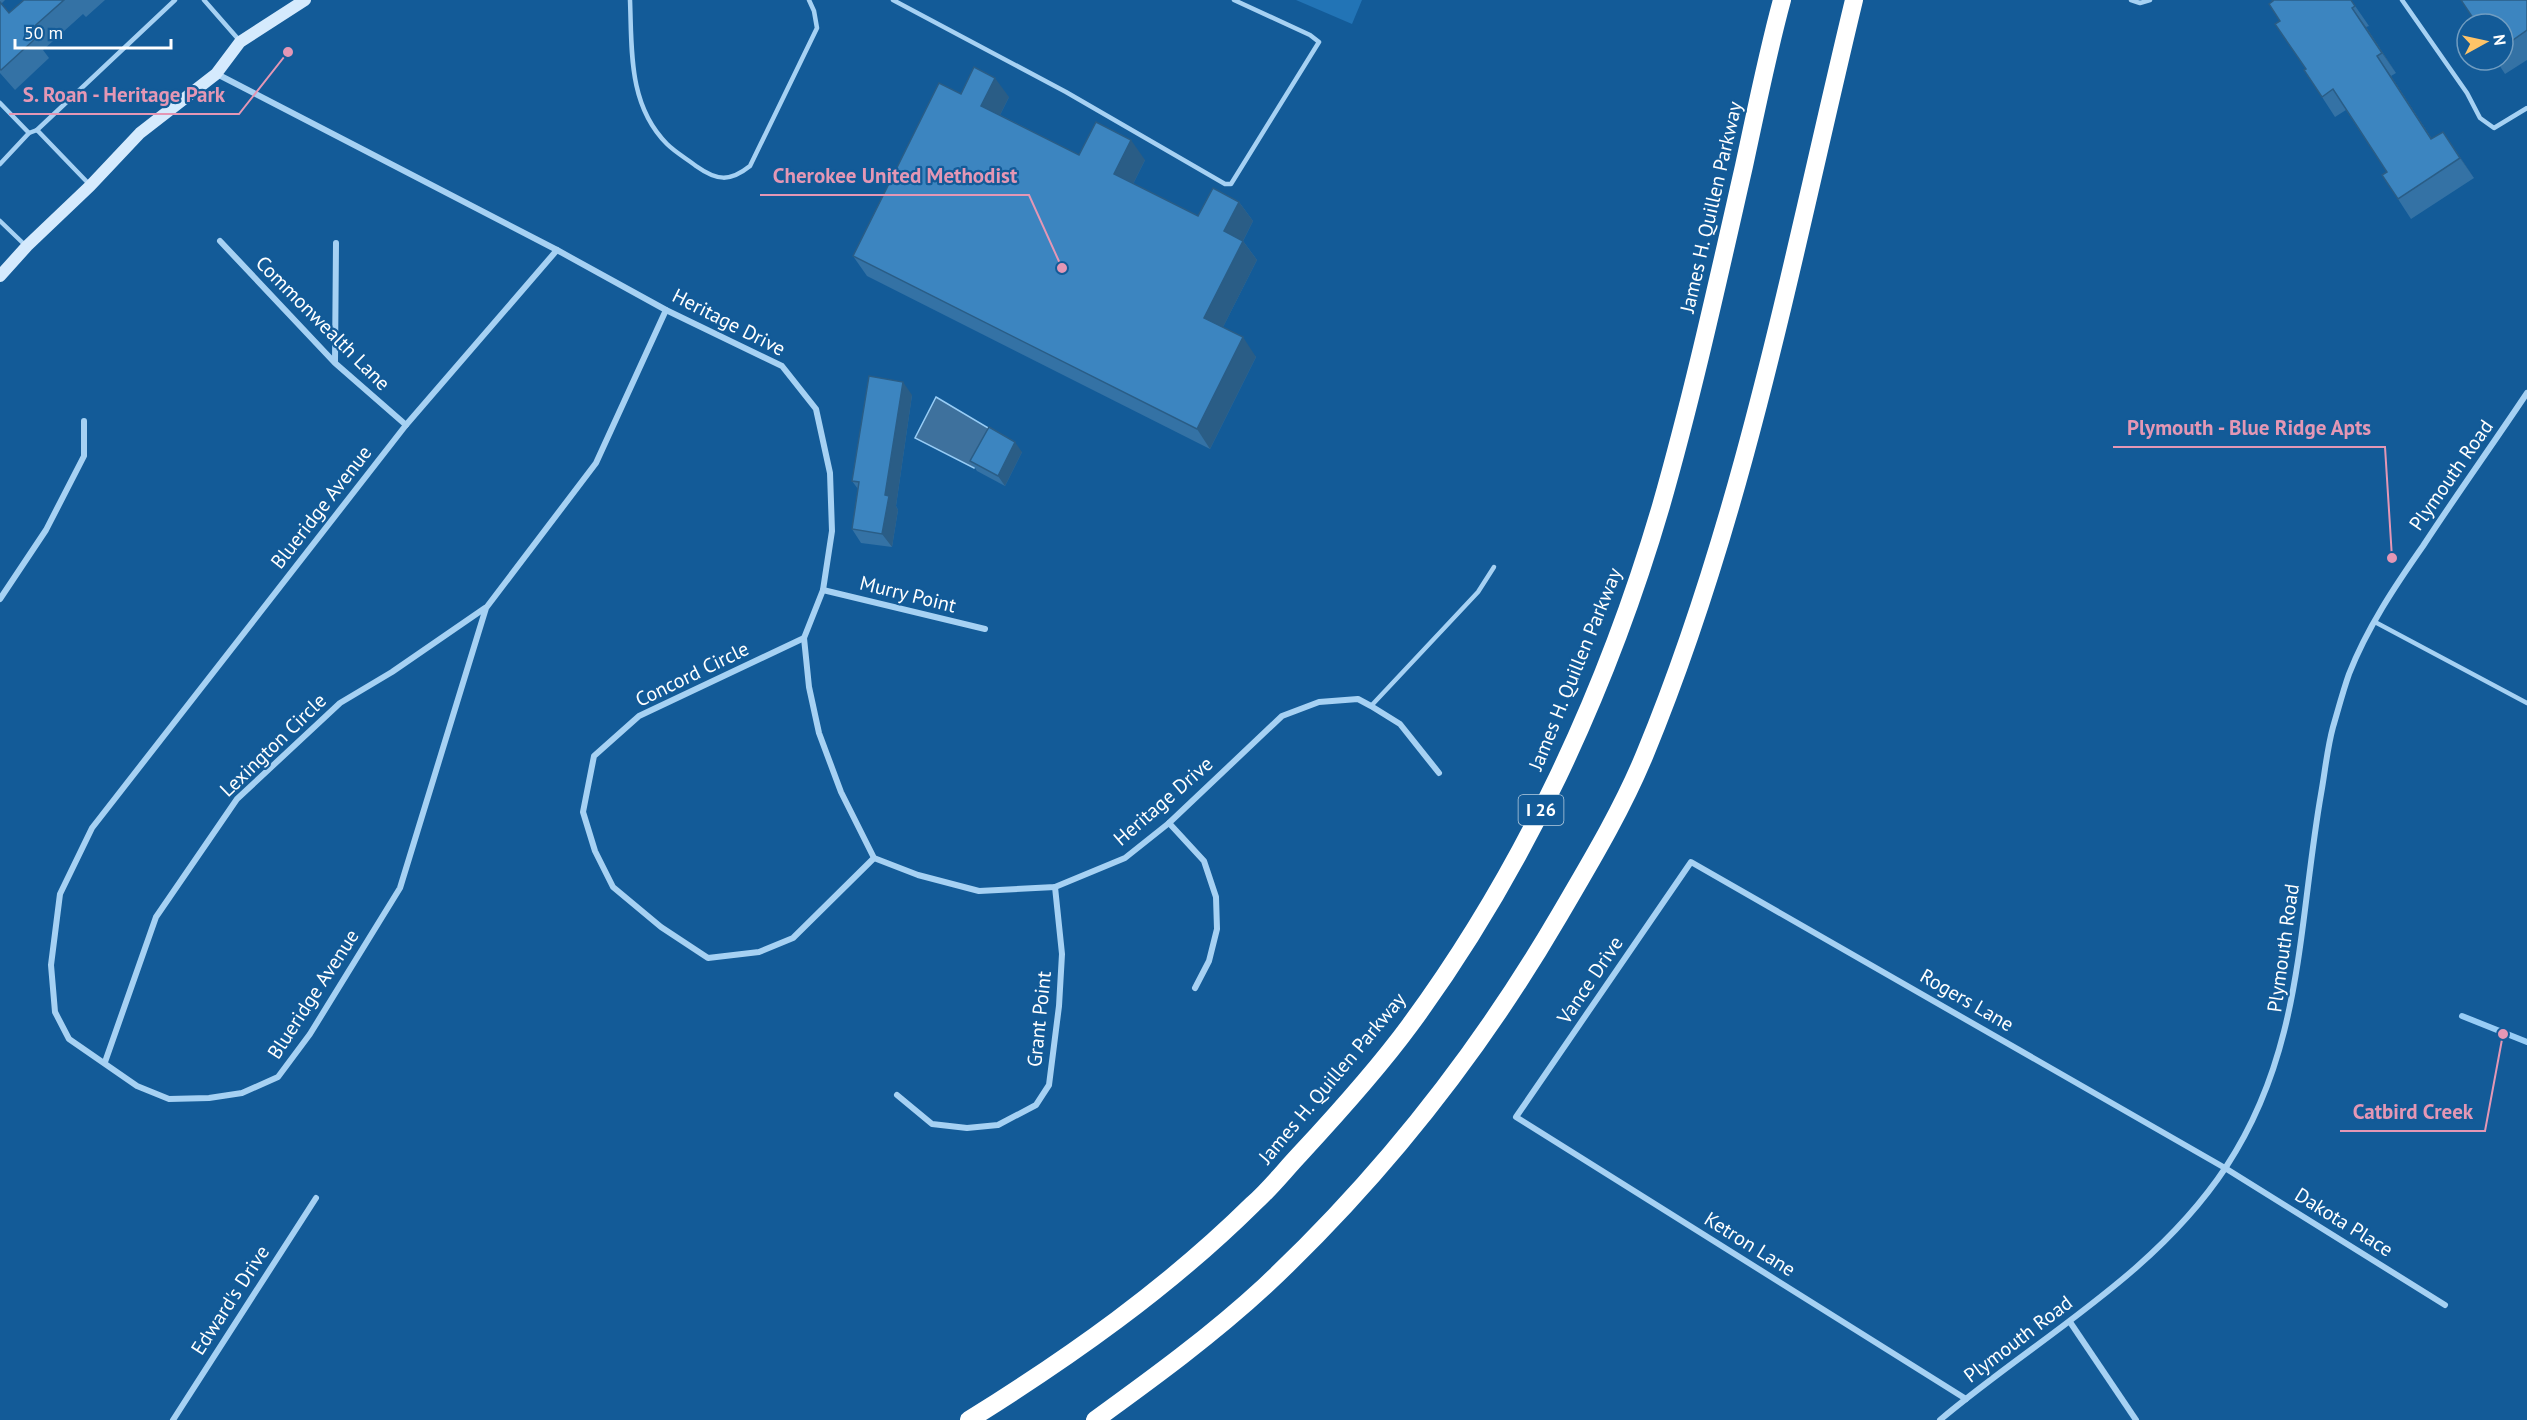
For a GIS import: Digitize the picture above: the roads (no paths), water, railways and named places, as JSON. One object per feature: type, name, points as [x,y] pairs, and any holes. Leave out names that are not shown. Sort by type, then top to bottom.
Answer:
[{"type":"highway","name":"James H. Quillen Parkway","points":[[969,1420],[1092,1340],[1163,1285],[1254,1204],[1335,1117],[1409,1026],[1469,938],[1519,854],[1581,724],[1619,632],[1660,509],[1688,405],[1782,0]]},
{"type":"highway","points":[[1095,1420],[1156,1375],[1262,1288],[1341,1211],[1424,1115],[1480,1042],[1594,858],[1644,757],[1678,667],[1715,557],[1761,395],[1854,0]]},
{"type":"main road","points":[[0,276],[27,246],[140,134],[216,74],[240,42],[305,0]]},
{"type":"street","name":"Heritage Drive","points":[[216,74],[557,250],[666,310],[782,366],[816,409],[830,473],[832,531],[823,590],[804,638],[809,687],[819,733],[841,792],[874,858],[918,875],[979,891],[1055,887],[1125,858],[1169,823],[1282,716],[1319,702],[1358,699],[1371,706],[1400,724],[1439,773]]},
{"type":"street","name":"Commonwealth Lane","points":[[220,242],[335,363],[406,425]]},
{"type":"street","points":[[335,363],[336,243]]},
{"type":"street","name":"Blueridge Avenue","points":[[557,250],[406,425],[92,828],[60,894],[51,965],[55,1012],[69,1039],[137,1086],[169,1100],[209,1098],[242,1093],[278,1077],[310,1034],[400,888],[486,608],[596,463],[666,310]]},
{"type":"street","name":"Plymouth Road","points":[[1940,1420],[2070,1322],[2149,1257],[2225,1168],[2254,1117],[2273,1074],[2288,1025],[2301,951],[2317,819],[2332,731],[2350,673],[2388,597],[2527,393]]},
{"type":"street","points":[[0,599],[46,530],[84,456],[84,421]]},
{"type":"street","name":"Murry Point","points":[[823,590],[985,629]]},
{"type":"street","name":"Lexington Circle","points":[[105,1062],[156,917],[237,799],[340,703],[392,672],[486,608]]},
{"type":"street","name":"Concord Circle","points":[[804,638],[639,716],[594,756],[583,812],[595,851],[613,887],[661,927],[708,958],[759,952],[793,938],[874,858]]},
{"type":"street","points":[[1169,823],[1204,861],[1216,897],[1217,929],[1209,961],[1195,988]]},
{"type":"street","name":"Rogers Lane","points":[[1691,862],[2225,1168]]},
{"type":"street","name":"Vance Drive","points":[[1516,1117],[1691,862]]},
{"type":"street","name":"Grant Point","points":[[897,1095],[932,1124],[967,1128],[998,1125],[1036,1105],[1049,1085],[1059,1006],[1062,954],[1055,887]]},
{"type":"street","name":"Ketron Lane","points":[[1516,1117],[1965,1399]]},
{"type":"street","name":"Dakota Place","points":[[2225,1168],[2445,1305]]},
{"type":"street","name":"Edward's Drive","points":[[173,1420],[316,1198]]},
{"type":"street","points":[[2070,1322],[2136,1420]]},
{"type":"lane","points":[[0,164],[29,133],[37,130],[175,0]]},
{"type":"lane","points":[[204,0],[240,42]]},
{"type":"lane","points":[[630,0],[633,79],[646,119],[667,144],[706,173],[726,179],[736,177],[750,166],[817,28],[809,0]]},
{"type":"lane","points":[[893,0],[1066,92],[1225,184],[1231,184],[1319,42],[1310,34],[1234,0]]},
{"type":"lane","points":[[2131,0],[2140,3],[2150,0]]},
{"type":"lane","points":[[2402,0],[2468,93],[2480,118],[2494,128],[2527,108]]},
{"type":"lane","points":[[0,103],[29,133]]},
{"type":"lane","points":[[37,130],[90,186]]},
{"type":"lane","points":[[0,221],[27,246]]},
{"type":"lane","points":[[1371,706],[1478,592],[1494,567]]},
{"type":"lane","points":[[2374,622],[2527,703]]},
{"type":"waterway","points":[[2462,1016],[2527,1042]]},
{"type":"place","name":"S. Roan - Heritage Park","points":[[288,52]]},
{"type":"place","name":"Cherokee United Methodist","points":[[1062,268]]},
{"type":"place","name":"Plymouth - Blue Ridge Apts","points":[[2392,558]]},
{"type":"place","name":"Catbird Creek","points":[[2503,1034]]}]
